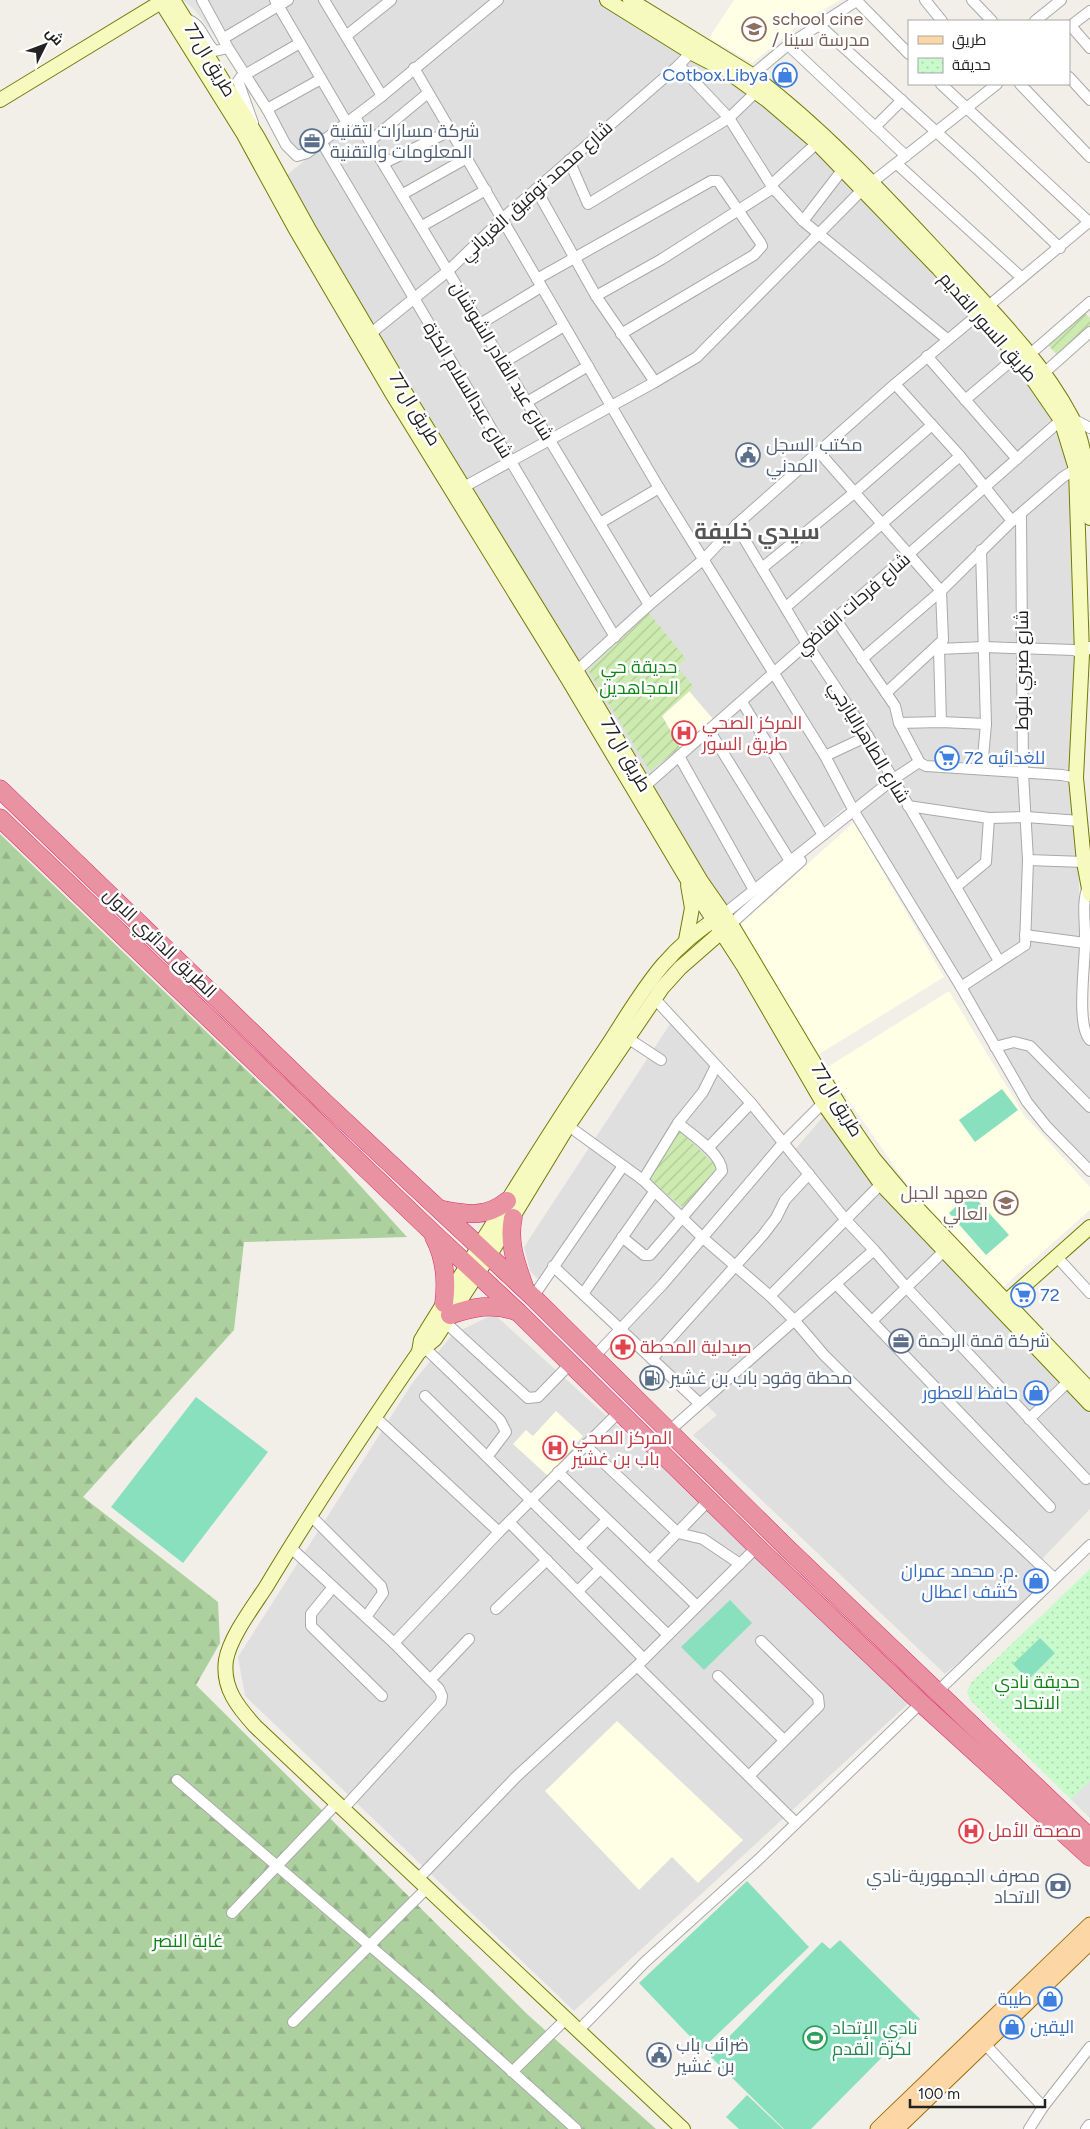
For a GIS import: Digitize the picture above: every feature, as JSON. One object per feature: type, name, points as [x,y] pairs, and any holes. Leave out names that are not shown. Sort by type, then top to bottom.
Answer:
[{"type":"highway","name":"الطريق الدائري الاول","points":[[0,789],[320,1098],[529,1293],[668,1432],[936,1692],[1087,1848]]},
{"type":"highway","name":"الطريق الدائري الاول","points":[[0,818],[518,1312],[757,1547],[921,1703],[1087,1848]]},
{"type":"highway","points":[[438,1209],[479,1215],[494,1210],[507,1201]]},
{"type":"highway","points":[[513,1218],[512,1250],[529,1293]]},
{"type":"highway","points":[[432,1232],[441,1252],[445,1272],[446,1314],[477,1306],[491,1305],[518,1312]]},
{"type":"highway","points":[[1087,1848],[1090,1866]]},
{"type":"main road","name":"طريق السور القديم","points":[[607,0],[695,48],[752,75],[818,130],[866,186],[984,310],[1023,355],[1067,420],[1076,470],[1086,650],[1076,778],[1084,862],[1089,890]]},
{"type":"main road","name":"طريق السور القديم","points":[[630,0],[756,92],[866,186]]},
{"type":"main road","name":"طريق ال77","points":[[165,1],[186,19],[257,136],[370,334],[398,392],[462,488],[572,675]]},
{"type":"main road","name":"طريق ال77","points":[[165,1],[243,133],[295,228],[572,675],[644,787],[701,881],[723,922],[856,1133],[874,1159],[1003,1304],[1090,1390]]},
{"type":"main road","points":[[0,100],[165,1]]},
{"type":"main road","name":"طريق السور القديم","points":[[1023,355],[1044,373],[1086,462],[1090,518]]},
{"type":"main road","points":[[572,675],[688,879],[723,922],[823,1102],[881,1184],[944,1251],[1003,1304],[1068,1382],[1090,1404]]},
{"type":"main road","points":[[686,940],[692,908],[688,879]]},
{"type":"main road","points":[[683,2129],[255,1726],[236,1704],[225,1671],[230,1645],[290,1547],[375,1416],[422,1350],[424,1335],[446,1314],[484,1251],[513,1218],[563,1123],[645,986],[686,940],[723,922]]},
{"type":"main road","points":[[484,1251],[507,1201],[563,1123],[628,1039],[654,999],[723,922]]},
{"type":"main road","points":[[1003,1304],[1090,1227]]},
{"type":"main road","points":[[878,2129],[1090,1925]]},
{"type":"main road","points":[[896,2129],[1090,1942]]},
{"type":"street","points":[[202,0],[267,109],[286,145],[293,154],[303,156],[382,96],[414,68],[466,31],[498,0]]},
{"type":"street","points":[[186,19],[197,25],[215,51],[277,3],[288,0]]},
{"type":"street","points":[[324,0],[382,96]]},
{"type":"street","points":[[372,0],[380,9]]},
{"type":"street","points":[[346,36],[391,0]]},
{"type":"street","points":[[752,75],[788,45],[858,0],[908,53]]},
{"type":"street","points":[[925,0],[941,20]]},
{"type":"street","points":[[972,0],[991,20]]},
{"type":"street","points":[[1036,20],[1061,0]]},
{"type":"street","name":"شارع عبد القادر الشوشان","points":[[277,3],[321,79],[384,163],[649,605]]},
{"type":"street","points":[[1090,11],[1070,27],[1090,48]]},
{"type":"street","points":[[819,25],[1060,248]]},
{"type":"street","points":[[257,136],[251,114],[238,83],[241,77],[300,43]]},
{"type":"street","points":[[788,45],[906,156]]},
{"type":"street","name":"شارع محمد توفيق الغرياني","points":[[370,334],[448,271],[502,218],[679,65],[695,48]]},
{"type":"street","points":[[679,65],[729,118],[772,187],[803,221],[947,339]]},
{"type":"street","points":[[414,68],[659,488],[825,756],[854,812],[961,987],[994,1047],[1035,1113],[1090,1171]]},
{"type":"street","points":[[1070,78],[1090,100]]},
{"type":"street","points":[[267,109],[321,79]]},
{"type":"street","points":[[572,675],[649,605],[704,559],[736,525],[927,356],[1090,222],[943,85]]},
{"type":"street","points":[[462,488],[697,357],[866,186],[995,85]]},
{"type":"street","points":[[1021,85],[1090,157]]},
{"type":"street","points":[[569,160],[588,204],[729,118],[756,92]]},
{"type":"street","points":[[370,142],[428,93]]},
{"type":"street","points":[[875,127],[902,100]]},
{"type":"street","points":[[384,163],[450,131]]},
{"type":"street","name":"شارع عبدالسلام الكزة","points":[[322,143],[615,637]]},
{"type":"street","points":[[596,296],[662,259],[739,211],[772,187],[817,143]]},
{"type":"street","points":[[403,194],[467,158]]},
{"type":"street","points":[[896,164],[1022,278]]},
{"type":"street","points":[[803,221],[844,169]]},
{"type":"street","points":[[480,324],[575,257],[711,181],[718,181],[760,242],[761,250],[621,334]]},
{"type":"street","points":[[536,189],[596,296],[655,382]]},
{"type":"street","points":[[422,226],[486,190]]},
{"type":"street","points":[[965,400],[1090,302]]},
{"type":"street","points":[[503,363],[564,326]]},
{"type":"street","points":[[1044,373],[1090,332]]},
{"type":"street","points":[[927,356],[1017,459]]},
{"type":"street","points":[[527,402],[588,366]]},
{"type":"street","points":[[895,384],[960,456],[1012,521]]},
{"type":"street","points":[[1067,420],[1090,428]]},
{"type":"street","name":"شارع فرحات القاضي","points":[[644,787],[1017,459],[1067,420]]},
{"type":"street","points":[[762,568],[854,493],[932,425]]},
{"type":"street","points":[[819,452],[942,590],[941,722]]},
{"type":"street","points":[[786,607],[960,456]]},
{"type":"street","points":[[862,659],[942,590],[1012,521],[1063,477],[1076,470]]},
{"type":"street","points":[[600,523],[659,488]]},
{"type":"street","name":"شارع صبري بلوط","points":[[1021,514],[1022,773],[1028,860],[1025,940]]},
{"type":"street","name":"شارع الطاهراليازجي","points":[[736,525],[807,644],[868,736],[999,961]]},
{"type":"street","points":[[981,550],[986,724],[982,769]]},
{"type":"street","points":[[836,620],[895,706],[899,723],[919,762],[926,766],[1076,778]]},
{"type":"street","points":[[886,693],[941,645],[1086,650]]},
{"type":"street","points":[[742,702],[823,835]]},
{"type":"street","points":[[899,723],[986,724]]},
{"type":"street","points":[[709,730],[790,862]]},
{"type":"street","points":[[825,756],[868,736]]},
{"type":"street","points":[[679,756],[754,890]]},
{"type":"street","points":[[723,922],[866,800],[919,762]]},
{"type":"street","points":[[908,806],[988,818],[1026,817],[1080,821]]},
{"type":"street","points":[[723,922],[754,890],[854,812]]},
{"type":"street","points":[[956,887],[986,862],[988,818]]},
{"type":"street","points":[[1028,860],[1084,862]]},
{"type":"street","points":[[1089,890],[1084,901],[1086,943],[1082,988],[1085,1030],[1090,1040]]},
{"type":"street","points":[[961,987],[999,961],[1025,940],[1086,943]]},
{"type":"street","points":[[654,999],[751,1103],[845,1219],[906,1287],[1086,1479]]},
{"type":"street","points":[[628,1039],[661,1060]]},
{"type":"street","points":[[994,1047],[1014,1042],[1030,1046],[1090,1107]]},
{"type":"street","points":[[643,1180],[678,1124],[703,1092],[716,1066]]},
{"type":"street","points":[[594,1357],[703,1238],[784,1142],[823,1102]]},
{"type":"street","points":[[708,1148],[751,1103]]},
{"type":"street","points":[[563,1123],[643,1180],[703,1238],[770,1296],[824,1354],[900,1430],[1054,1578]]},
{"type":"street","points":[[622,1238],[647,1256],[722,1171],[720,1162],[708,1148],[678,1124]]},
{"type":"street","points":[[529,1293],[553,1266],[622,1166]]},
{"type":"street","points":[[652,1359],[771,1225],[785,1200],[809,1174]]},
{"type":"street","points":[[770,1296],[881,1184]]},
{"type":"street","points":[[583,1294],[654,1192]]},
{"type":"street","points":[[668,1432],[874,1250]]},
{"type":"street","points":[[872,1321],[944,1251]]},
{"type":"street","points":[[1056,1256],[1090,1293]]},
{"type":"street","points":[[553,1266],[700,1403]]},
{"type":"street","points":[[836,1284],[1050,1506]]},
{"type":"street","points":[[446,1314],[528,1398],[538,1397],[570,1364]]},
{"type":"street","points":[[422,1350],[500,1420],[504,1426],[506,1432],[487,1457]]},
{"type":"street","points":[[1029,1419],[1068,1382]]},
{"type":"street","points":[[425,1396],[668,1635]]},
{"type":"street","points":[[394,1643],[499,1532],[619,1412]]},
{"type":"street","points":[[375,1416],[499,1532]]},
{"type":"street","points":[[585,1445],[678,1532],[703,1539],[740,1564]]},
{"type":"street","points":[[558,1472],[697,1606]]},
{"type":"street","points":[[650,1561],[709,1500]]},
{"type":"street","points":[[310,1516],[381,1586],[383,1593],[366,1617]]},
{"type":"street","points":[[579,1548],[607,1520]]},
{"type":"street","points":[[509,1522],[578,1591],[641,1662],[796,1823]]},
{"type":"street","points":[[936,1692],[1090,1545]]},
{"type":"street","points":[[232,1913],[276,1866],[340,1806],[441,1702],[442,1696],[439,1689],[394,1643],[290,1547]]},
{"type":"street","points":[[293,2022],[370,1946],[516,1777],[641,1662],[757,1547]]},
{"type":"street","points":[[496,1609],[547,1560]]},
{"type":"street","points":[[578,1591],[600,1569]]},
{"type":"street","points":[[333,1587],[311,1614],[310,1626],[382,1696]]},
{"type":"street","points":[[430,1680],[469,1639]]},
{"type":"street","points":[[749,1776],[819,1706],[820,1701],[761,1641]]},
{"type":"street","points":[[718,1676],[784,1740]]},
{"type":"street","points":[[578,2030],[645,1962],[708,1906],[921,1703]]},
{"type":"street","points":[[177,1780],[425,1993],[576,2129]]},
{"type":"street","points":[[512,2072],[566,2019]]},
{"type":"street","points":[[985,2044],[1043,2107]]},
{"type":"street","points":[[1029,2129],[1043,2107],[1090,2048]]},
{"type":"shaded area","points":[[183,0],[208,0],[230,38],[219,42],[195,10]]},
{"type":"shaded area","points":[[202,0],[498,0],[307,153],[294,154]]},
{"type":"shaded area","points":[[499,0],[604,0],[725,77],[819,150],[1023,371],[1057,423],[1072,479],[1078,858],[1084,1041],[1090,1045],[1090,1164],[1033,1103],[849,804],[724,913],[281,180]]},
{"type":"shaded area","name":"school cine / مدرسة سينا","points":[[734,0],[840,0],[804,21],[752,63],[709,38]]},
{"type":"shaded area","points":[[700,65],[747,97],[730,113],[690,74]]},
{"type":"shaded area","name":"المركز الصحي طريق السور","points":[[689,691],[713,719],[680,748],[662,716]]},
{"type":"shaded area","points":[[854,822],[944,977],[816,1056],[739,926]]},
{"type":"shaded area","points":[[949,991],[1024,1115],[1090,1187],[1090,1210],[1003,1287],[915,1196],[826,1068]]},
{"type":"shaded area","points":[[672,1021],[791,1154],[823,1117],[842,1135],[893,1200],[1090,1413],[1090,1509],[1042,1559],[1051,1582],[945,1674],[693,1435],[717,1415],[555,1261],[540,1281],[530,1271],[524,1247]]},
{"type":"shaded area","points":[[494,1314],[715,1514],[910,1702],[574,2011],[245,1696],[238,1657],[413,1382],[453,1334]]},
{"type":"shaded area","points":[[556,1411],[583,1436],[548,1476],[513,1444],[526,1430],[533,1436]]},
{"type":"shaded area","points":[[617,1721],[743,1840],[698,1883],[672,1857],[639,1890],[545,1791]]},
{"type":"shaded area","points":[[1090,1781],[1090,1818],[1071,1799]]},
{"type":"green space","points":[[1084,312],[1090,318],[1090,328],[1059,357],[1048,345]]},
{"type":"green space","name":"حديقة حي المجاهدين","points":[[649,613],[686,659],[677,667],[694,687],[662,716],[680,748],[650,771],[588,670]]},
{"type":"green space","name":"غابة النصر","points":[[0,834],[313,1134],[407,1237],[244,1242],[234,1330],[83,1497],[218,1602],[220,1643],[196,1685],[527,2014],[656,2129],[0,2129]]},
{"type":"green space","points":[[1002,1089],[1018,1110],[975,1142],[959,1120]]},
{"type":"green space","points":[[677,1128],[717,1167],[685,1209],[648,1179]]},
{"type":"green space","points":[[971,1193],[1009,1235],[986,1255],[949,1213]]},
{"type":"green space","points":[[196,1397],[268,1452],[183,1563],[111,1507]]},
{"type":"green space","name":"حديقة نادي الاتحاد","points":[[1090,1569],[1090,1818],[970,1700],[967,1692],[971,1683]]},
{"type":"green space","points":[[730,1600],[752,1623],[704,1670],[681,1647]]},
{"type":"green space","points":[[1040,1638],[1055,1653],[1028,1680],[1013,1664]]},
{"type":"green space","points":[[747,1881],[809,1947],[702,2049],[639,1983]]},
{"type":"green space","points":[[840,1940],[920,2019],[811,2129],[784,2129],[710,2056],[822,1942],[830,1949]]},
{"type":"green space","points":[[747,2095],[783,2129],[739,2129],[726,2117]]},
{"type":"place","name":"school cine / مدرسة سينا","points":[[754,29]]},
{"type":"place","name":"Cotbox.Libya","points":[[785,75]]},
{"type":"place","name":"شركة مسارات لتقنية المعلومات والتقنية","points":[[312,141]]},
{"type":"place","name":"مكتب السجل المدني","points":[[748,455]]},
{"type":"place","name":"المركز الصحي طريق السور","points":[[684,733]]},
{"type":"place","name":"72 للغدائيه","points":[[947,758]]},
{"type":"place","name":"معهد الجبل العالي","points":[[1006,1203]]},
{"type":"place","name":"72","points":[[1023,1295]]},
{"type":"place","name":"شركة قمة الرحمة","points":[[901,1341]]},
{"type":"place","name":"صيدلية المحطة","points":[[623,1347]]},
{"type":"place","name":"محطة وقود باب بن غشير","points":[[652,1378]]},
{"type":"place","name":"حافظ للعطور","points":[[1036,1393]]},
{"type":"place","name":"المركز الصحي باب بن غشير","points":[[555,1448]]},
{"type":"place","name":"م. محمد عمران. كشف اعطال","points":[[1036,1581]]},
{"type":"place","name":"مصحة الأمل","points":[[971,1831]]},
{"type":"place","name":"مصرف الجمهورية-نادي الاتحاد","points":[[1058,1886]]},
{"type":"place","name":"طيبة","points":[[1050,1999]]},
{"type":"place","name":"اليقين","points":[[1012,2027]]},
{"type":"place","name":"نادي الإتحاد لكرة القدم","points":[[815,2038]]},
{"type":"place","name":"ضرائب باب بن غشير","points":[[659,2055]]},
{"type":"district","name":"سيدي خليفة","points":[[757,531]]}]
